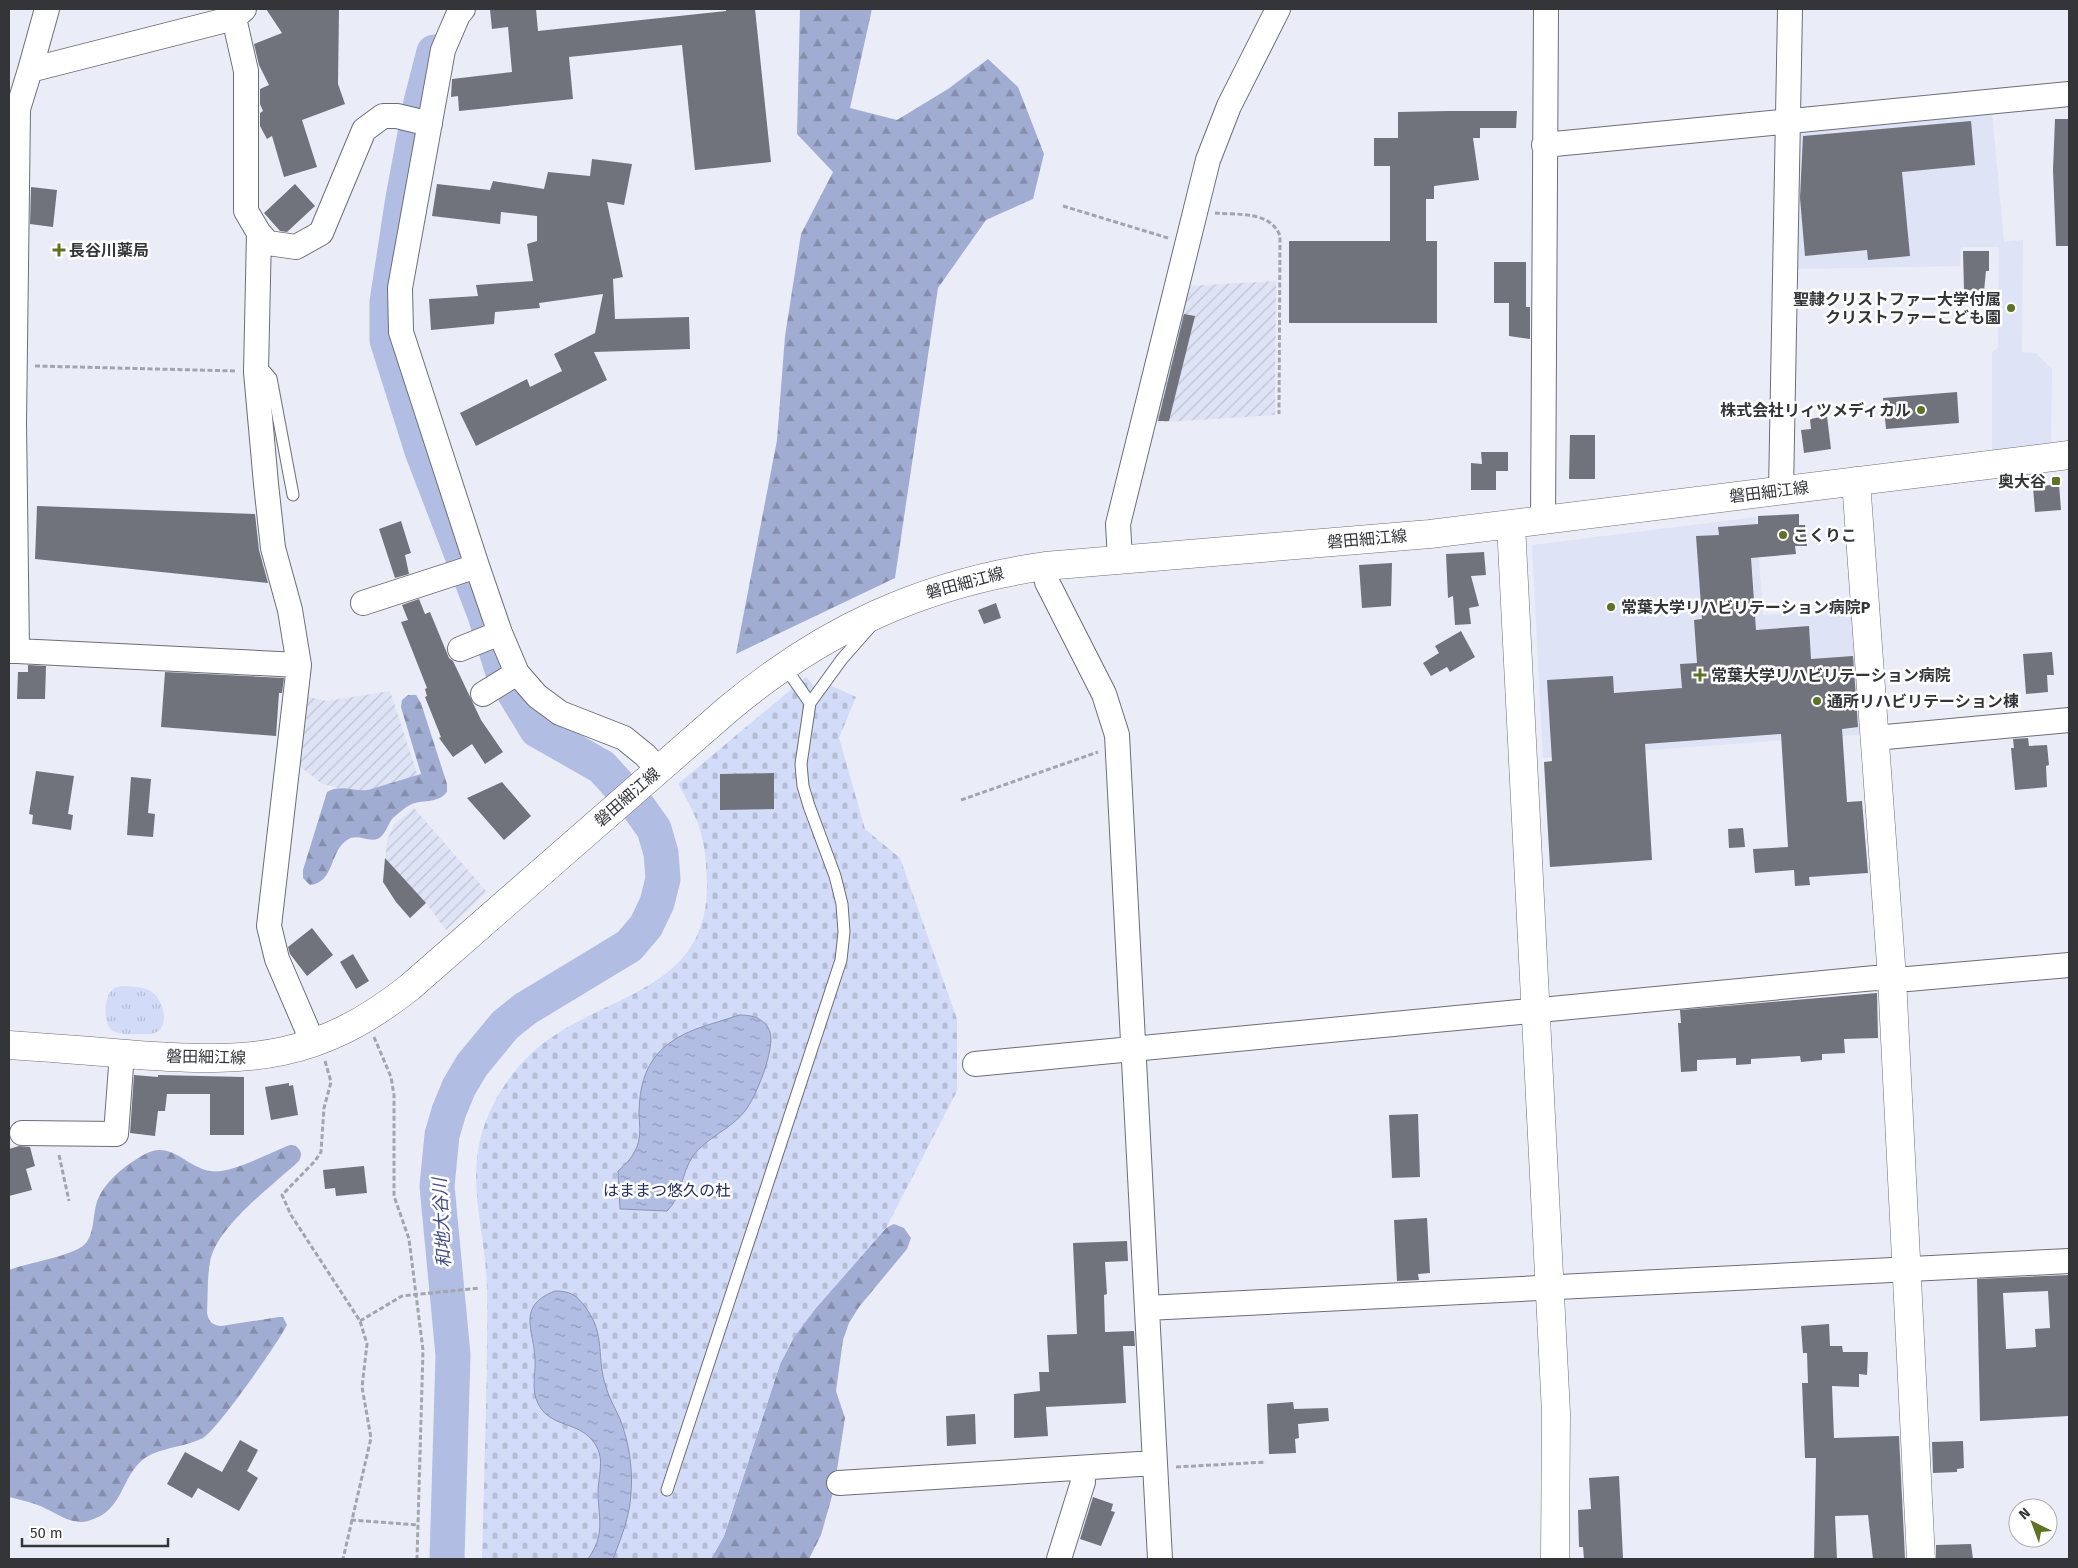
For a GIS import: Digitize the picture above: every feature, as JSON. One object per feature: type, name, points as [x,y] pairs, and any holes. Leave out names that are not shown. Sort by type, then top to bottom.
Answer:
[{"type":"main road","name":"磐田細江線","points":[[9,1045],[228,1059],[278,1053],[316,1042],[365,1019],[410,987],[739,700],[784,665],[830,636],[888,608],[917,596],[979,577],[1045,566],[1430,534],[2069,455]]},
{"type":"main road","points":[[1856,481],[1892,978],[1921,1559]]},
{"type":"main road","points":[[1512,524],[1557,1443],[1555,1559]]},
{"type":"street","points":[[47,9],[18,109],[13,651],[299,665]]},
{"type":"street","points":[[463,9],[458,15],[443,50],[427,123],[400,288],[401,332],[476,566],[517,673],[537,696],[560,713],[624,738],[645,755],[652,776]]},
{"type":"street","points":[[1120,559],[1118,524],[1208,160],[1229,106],[1278,9]]},
{"type":"street","points":[[1543,520],[1546,9]]},
{"type":"street","points":[[1781,491],[1790,9]]},
{"type":"street","points":[[30,70],[239,13],[246,71],[246,211],[259,233],[268,243],[296,247],[321,233],[364,130],[383,116],[397,116],[427,123]]},
{"type":"street","points":[[1544,145],[2069,94]]},
{"type":"street","points":[[259,233],[256,372],[273,548],[290,610],[299,665],[269,926],[276,959],[316,1042]]},
{"type":"street","points":[[363,603],[476,566]]},
{"type":"street","points":[[1045,566],[1047,582],[1104,694],[1112,714],[1118,747],[1160,1559]]},
{"type":"street","points":[[460,649],[500,632]]},
{"type":"street","points":[[484,694],[517,673]]},
{"type":"street","points":[[1875,738],[2069,720]]},
{"type":"street","points":[[975,1064],[1865,978],[1908,979],[2069,965]]},
{"type":"street","points":[[22,1133],[116,1134],[122,1053]]},
{"type":"street","points":[[1147,1308],[2069,1261]]},
{"type":"street","points":[[840,1483],[1082,1468],[1156,1466]]},
{"type":"street","points":[[1058,1559],[1083,1482],[1082,1468]]},
{"type":"lane","points":[[256,372],[265,371],[271,378],[293,495]]},
{"type":"lane","points":[[667,1490],[841,960],[844,932],[842,904],[803,786],[801,764],[810,703],[842,659],[888,608]]},
{"type":"lane","points":[[784,665],[810,703]]},
{"type":"path","points":[[1063,206],[1186,244]]},
{"type":"path","points":[[1195,209],[1264,218],[1277,228],[1280,236],[1280,414]]},
{"type":"path","points":[[15,365],[256,372]]},
{"type":"path","points":[[961,800],[1118,747]]},
{"type":"path","points":[[365,1019],[385,1060],[394,1095],[394,1196],[409,1239],[419,1294],[424,1364],[417,1559]]},
{"type":"path","points":[[316,1042],[331,1082],[324,1108],[322,1152],[316,1162],[282,1195],[291,1215],[360,1321],[368,1344],[362,1387],[371,1438],[343,1559]]},
{"type":"path","points":[[56,1133],[69,1201]]},
{"type":"path","points":[[360,1321],[402,1296],[479,1288]]},
{"type":"path","points":[[1156,1466],[1266,1462]]},
{"type":"path","points":[[351,1520],[418,1525]]},
{"type":"shaded area","name":"聖隷クリストファー大学付属 クリストファーこども園","points":[[1992,112],[2004,242],[2023,240],[2022,352],[2036,353],[2052,369],[2051,444],[1992,451],[1992,353],[1998,347],[1999,247],[1961,247],[1960,266],[1793,269],[1796,137],[1801,130]]},
{"type":"shaded area","points":[[1276,281],[1275,415],[1151,423],[1184,286]]},
{"type":"shaded area","name":"常葉大学リハビリテーション病院","points":[[1756,517],[1763,615],[1857,608],[1866,734],[1543,758],[1532,545]]},
{"type":"shaded area","points":[[390,691],[418,776],[368,790],[352,791],[322,784],[296,763],[304,696],[327,701]]},
{"type":"shaded area","points":[[414,808],[487,892],[446,930],[426,903],[410,918],[396,902],[383,882],[387,841],[394,824]]},
{"type":"green space","points":[[800,9],[872,9],[850,108],[897,120],[948,89],[988,59],[1018,87],[1044,154],[1033,199],[986,220],[938,288],[895,578],[736,654],[777,440],[785,336],[801,234],[833,172],[797,134]]},
{"type":"green space","name":"はままつ悠久の杜","points":[[806,677],[814,686],[821,681],[856,697],[839,738],[865,829],[900,858],[957,1019],[957,1091],[886,1228],[815,1309],[794,1337],[780,1364],[724,1536],[711,1559],[482,1559],[487,1291],[476,1174],[478,1151],[484,1128],[494,1103],[505,1085],[533,1052],[549,1039],[575,1023],[653,983],[675,966],[692,945],[703,919],[707,885],[705,856],[697,821],[678,784]]},
{"type":"green space","points":[[408,695],[416,695],[421,703],[447,784],[447,792],[443,796],[431,801],[412,804],[407,807],[393,818],[380,838],[373,840],[354,837],[347,840],[341,845],[324,878],[318,883],[310,885],[303,878],[303,870],[327,792],[342,788],[368,790],[421,774],[401,707],[402,700]]},
{"type":"green space","points":[[122,986],[145,989],[157,997],[161,1003],[164,1018],[160,1030],[154,1033],[129,1034],[115,1032],[109,1027],[106,1017],[107,999],[112,990]]},
{"type":"green space","points":[[290,1145],[296,1146],[300,1151],[299,1161],[234,1221],[214,1249],[210,1262],[207,1313],[211,1322],[221,1326],[283,1317],[287,1325],[260,1367],[221,1420],[203,1438],[145,1458],[137,1465],[116,1501],[109,1509],[100,1516],[88,1521],[74,1521],[41,1506],[9,1497],[9,1270],[70,1253],[84,1245],[90,1237],[96,1205],[103,1189],[122,1169],[145,1154],[163,1150],[171,1152],[201,1169],[218,1171],[228,1170]]},
{"type":"green space","points":[[894,1224],[904,1228],[911,1238],[907,1249],[859,1307],[849,1323],[843,1340],[836,1391],[845,1418],[834,1489],[821,1535],[809,1559],[711,1559],[724,1536],[780,1364],[794,1337],[815,1309],[886,1228]]},
{"type":"water","points":[[739,1015],[758,1018],[765,1023],[770,1032],[771,1040],[764,1073],[745,1111],[693,1156],[676,1199],[667,1211],[620,1209],[618,1171],[632,1157],[638,1143],[640,1134],[640,1095],[649,1066],[662,1049],[678,1037],[695,1029]]},
{"type":"water","points":[[555,1291],[569,1293],[576,1297],[592,1318],[598,1337],[601,1366],[606,1387],[620,1419],[628,1446],[631,1465],[629,1510],[613,1559],[588,1559],[597,1542],[600,1528],[598,1494],[600,1456],[598,1450],[588,1436],[556,1421],[545,1413],[535,1395],[535,1359],[530,1320],[531,1311],[535,1304],[543,1297]]},
{"type":"building","points":[[266,9],[339,9],[338,84],[345,104],[302,120],[317,167],[284,177],[272,136],[267,139],[260,126],[260,113],[263,111],[260,104],[260,89],[269,85],[259,65],[254,44],[282,33]]},
{"type":"building","points":[[536,9],[538,31],[726,11],[726,9],[755,9],[771,162],[695,170],[682,45],[569,57],[573,99],[459,111],[458,96],[451,97],[452,79],[512,72],[508,27],[492,29],[490,10]]},
{"type":"building","points":[[1517,111],[1516,128],[1480,128],[1480,138],[1473,138],[1479,180],[1434,186],[1434,199],[1426,199],[1426,241],[1437,241],[1437,323],[1289,323],[1289,241],[1390,241],[1390,166],[1374,166],[1374,138],[1398,138],[1398,112]]},
{"type":"building","points":[[2055,119],[2069,119],[2069,246],[2056,246],[2053,170]]},
{"type":"building","points":[[1971,121],[1975,165],[1902,172],[1910,256],[1868,260],[1867,250],[1805,256],[1800,198],[1803,136]]},
{"type":"building","points":[[592,159],[632,164],[624,205],[607,202],[623,277],[613,279],[615,319],[689,317],[690,349],[594,352],[607,380],[476,446],[460,413],[527,379],[530,387],[562,371],[554,354],[595,333],[603,294],[539,303],[540,308],[495,312],[494,324],[431,330],[429,299],[478,296],[476,285],[533,281],[527,244],[537,241],[537,216],[501,212],[500,224],[432,216],[437,184],[490,190],[493,181],[544,189],[548,172],[590,176]]},
{"type":"building","points":[[295,184],[315,206],[287,232],[280,231],[264,213]]},
{"type":"building","points":[[31,187],[57,190],[53,227],[30,224]]},
{"type":"building","points":[[1963,251],[1989,251],[1989,271],[1986,271],[1984,291],[1964,290]]},
{"type":"building","points":[[1494,262],[1526,262],[1526,307],[1530,307],[1530,339],[1509,336],[1509,303],[1494,303]]},
{"type":"building","points":[[1184,314],[1195,316],[1169,421],[1158,421]]},
{"type":"building","points":[[1957,392],[1959,423],[1886,429],[1883,398]]},
{"type":"building","points":[[1827,416],[1831,449],[1804,453],[1801,430],[1811,429],[1810,419]]},
{"type":"building","points":[[1570,435],[1595,435],[1595,479],[1569,479]]},
{"type":"building","points":[[1481,452],[1508,452],[1508,471],[1496,471],[1496,490],[1471,490],[1471,463],[1482,464]]},
{"type":"building","points":[[2059,484],[2061,510],[2035,512],[2033,487]]},
{"type":"building","points":[[37,506],[255,514],[259,550],[268,583],[35,559]]},
{"type":"building","points":[[1799,514],[1799,525],[1805,525],[1807,546],[1795,546],[1796,554],[1751,558],[1756,630],[1809,626],[1811,659],[1853,656],[1858,727],[1842,729],[1847,802],[1862,801],[1868,873],[1809,877],[1810,885],[1795,886],[1794,870],[1755,873],[1753,849],[1788,847],[1781,734],[1645,744],[1652,860],[1550,867],[1544,762],[1552,761],[1547,680],[1613,676],[1614,693],[1682,688],[1680,664],[1697,663],[1694,620],[1702,619],[1696,536],[1719,535],[1718,527],[1758,524],[1758,516]]},
{"type":"building","points":[[401,521],[411,553],[405,555],[409,574],[395,578],[379,529]]},
{"type":"building","points":[[1484,552],[1486,575],[1471,576],[1479,606],[1469,608],[1471,624],[1455,625],[1453,596],[1448,598],[1446,554]]},
{"type":"building","points":[[1392,563],[1391,606],[1362,608],[1359,565]]},
{"type":"building","points":[[419,599],[425,614],[430,612],[449,658],[453,661],[481,720],[503,752],[485,764],[472,744],[453,757],[439,738],[441,737],[425,697],[427,696],[425,689],[427,688],[401,622],[408,620],[402,605]]},
{"type":"building","points":[[996,603],[1001,618],[984,624],[978,610]]},
{"type":"building","points":[[1461,631],[1475,657],[1450,672],[1447,667],[1431,676],[1423,663],[1439,653],[1435,646]]},
{"type":"building","points":[[2052,652],[2054,675],[2047,675],[2048,692],[2026,694],[2023,654]]},
{"type":"building","points":[[28,665],[46,666],[45,699],[17,699],[18,672],[28,672]]},
{"type":"building","points":[[165,672],[284,678],[282,693],[279,693],[276,736],[161,727]]},
{"type":"building","points":[[2028,738],[2029,746],[2047,745],[2049,765],[2046,766],[2047,787],[2015,790],[2011,748],[2014,748],[2013,739]]},
{"type":"building","points":[[36,771],[74,776],[68,814],[73,815],[71,830],[32,824],[33,815],[29,814]]},
{"type":"building","points":[[774,773],[774,809],[720,810],[720,774]]},
{"type":"building","points":[[131,777],[151,779],[148,813],[155,814],[153,837],[127,835]]},
{"type":"building","points":[[502,782],[531,816],[504,840],[467,798]]},
{"type":"building","points":[[1743,828],[1745,847],[1729,848],[1728,829]]},
{"type":"building","points":[[385,858],[426,903],[410,918],[396,902],[383,882]]},
{"type":"building","points":[[312,928],[333,955],[307,976],[290,954],[288,947]]},
{"type":"building","points":[[353,954],[369,981],[356,989],[340,962]]},
{"type":"building","points":[[1877,993],[1878,1038],[1844,1039],[1845,1053],[1822,1054],[1822,1060],[1801,1062],[1800,1056],[1751,1059],[1751,1064],[1736,1065],[1736,1058],[1697,1060],[1697,1071],[1681,1072],[1678,1023],[1681,1023],[1680,1010]]},
{"type":"building","points":[[134,1075],[158,1077],[158,1075],[244,1077],[244,1135],[210,1135],[210,1094],[167,1094],[165,1111],[158,1111],[155,1136],[130,1133]]},
{"type":"building","points":[[289,1083],[289,1086],[293,1085],[298,1115],[271,1120],[265,1087]]},
{"type":"building","points":[[1418,1114],[1420,1177],[1392,1178],[1389,1115]]},
{"type":"building","points":[[19,1146],[30,1147],[35,1166],[26,1169],[32,1190],[9,1196],[9,1149]]},
{"type":"building","points":[[364,1166],[367,1193],[336,1196],[335,1188],[325,1189],[323,1170]]},
{"type":"building","points":[[1427,1218],[1430,1273],[1418,1274],[1419,1280],[1397,1281],[1394,1220]]},
{"type":"building","points":[[1127,1241],[1128,1261],[1105,1262],[1107,1294],[1104,1295],[1105,1332],[1134,1331],[1135,1346],[1123,1346],[1126,1403],[1046,1407],[1048,1436],[1014,1438],[1014,1394],[1040,1391],[1039,1372],[1049,1372],[1047,1335],[1077,1334],[1073,1243]]},
{"type":"building","points":[[2069,1275],[2069,1416],[1980,1421],[1977,1279]],"holes":[[[2048,1291],[2050,1328],[2035,1329],[2036,1347],[2006,1349],[2003,1293]]]},
{"type":"building","points":[[1829,1324],[1830,1346],[1842,1346],[1843,1352],[1868,1352],[1867,1375],[1859,1374],[1859,1387],[1832,1386],[1834,1438],[1899,1436],[1905,1558],[1873,1559],[1868,1515],[1835,1516],[1837,1559],[1814,1559],[1816,1458],[1805,1458],[1802,1383],[1808,1383],[1807,1353],[1803,1353],[1801,1326]]},
{"type":"building","points":[[1293,1402],[1294,1409],[1328,1408],[1329,1421],[1298,1424],[1299,1438],[1295,1439],[1296,1453],[1269,1454],[1267,1404]]},
{"type":"building","points":[[975,1414],[976,1444],[947,1446],[946,1416]]},
{"type":"building","points":[[240,1440],[258,1450],[247,1471],[258,1478],[239,1511],[198,1488],[192,1498],[167,1484],[185,1452],[222,1472]]},
{"type":"building","points":[[1963,1441],[1964,1468],[1957,1469],[1957,1472],[1933,1473],[1932,1442]]},
{"type":"building","points":[[1619,1476],[1623,1558],[1584,1559],[1583,1547],[1579,1547],[1578,1510],[1591,1509],[1589,1478]]},
{"type":"building","points":[[1093,1497],[1113,1504],[1111,1511],[1115,1512],[1101,1546],[1080,1539]]},
{"type":"building","points":[[1971,1544],[1973,1559],[1936,1559],[1936,1545]]},
{"type":"waterway","name":"和地大谷川","points":[[434,52],[421,102],[403,198],[387,302],[387,340],[422,451],[485,615],[504,676],[537,730],[602,767],[639,808],[654,829],[661,853],[663,879],[657,903],[646,926],[629,946],[525,1009],[505,1025],[472,1065],[459,1087],[449,1111],[442,1135],[437,1186],[453,1355],[447,1559]]},
{"type":"place","name":"長谷川薬局","points":[[59,250]]},
{"type":"place","name":"聖隷クリストファー大学付属 クリストファーこども園","points":[[2011,308]]},
{"type":"place","name":"株式会社リィツメディカル","points":[[1921,410]]},
{"type":"place","name":"奥大谷","points":[[2056,481]]},
{"type":"place","name":"こくりこ","points":[[1783,535]]},
{"type":"place","name":"常葉大学リハビリテーション病院P","points":[[1611,607]]},
{"type":"place","name":"常葉大学リハビリテーション病院","points":[[1700,675]]},
{"type":"place","name":"通所リハビリテーション棟","points":[[1817,701]]}]
